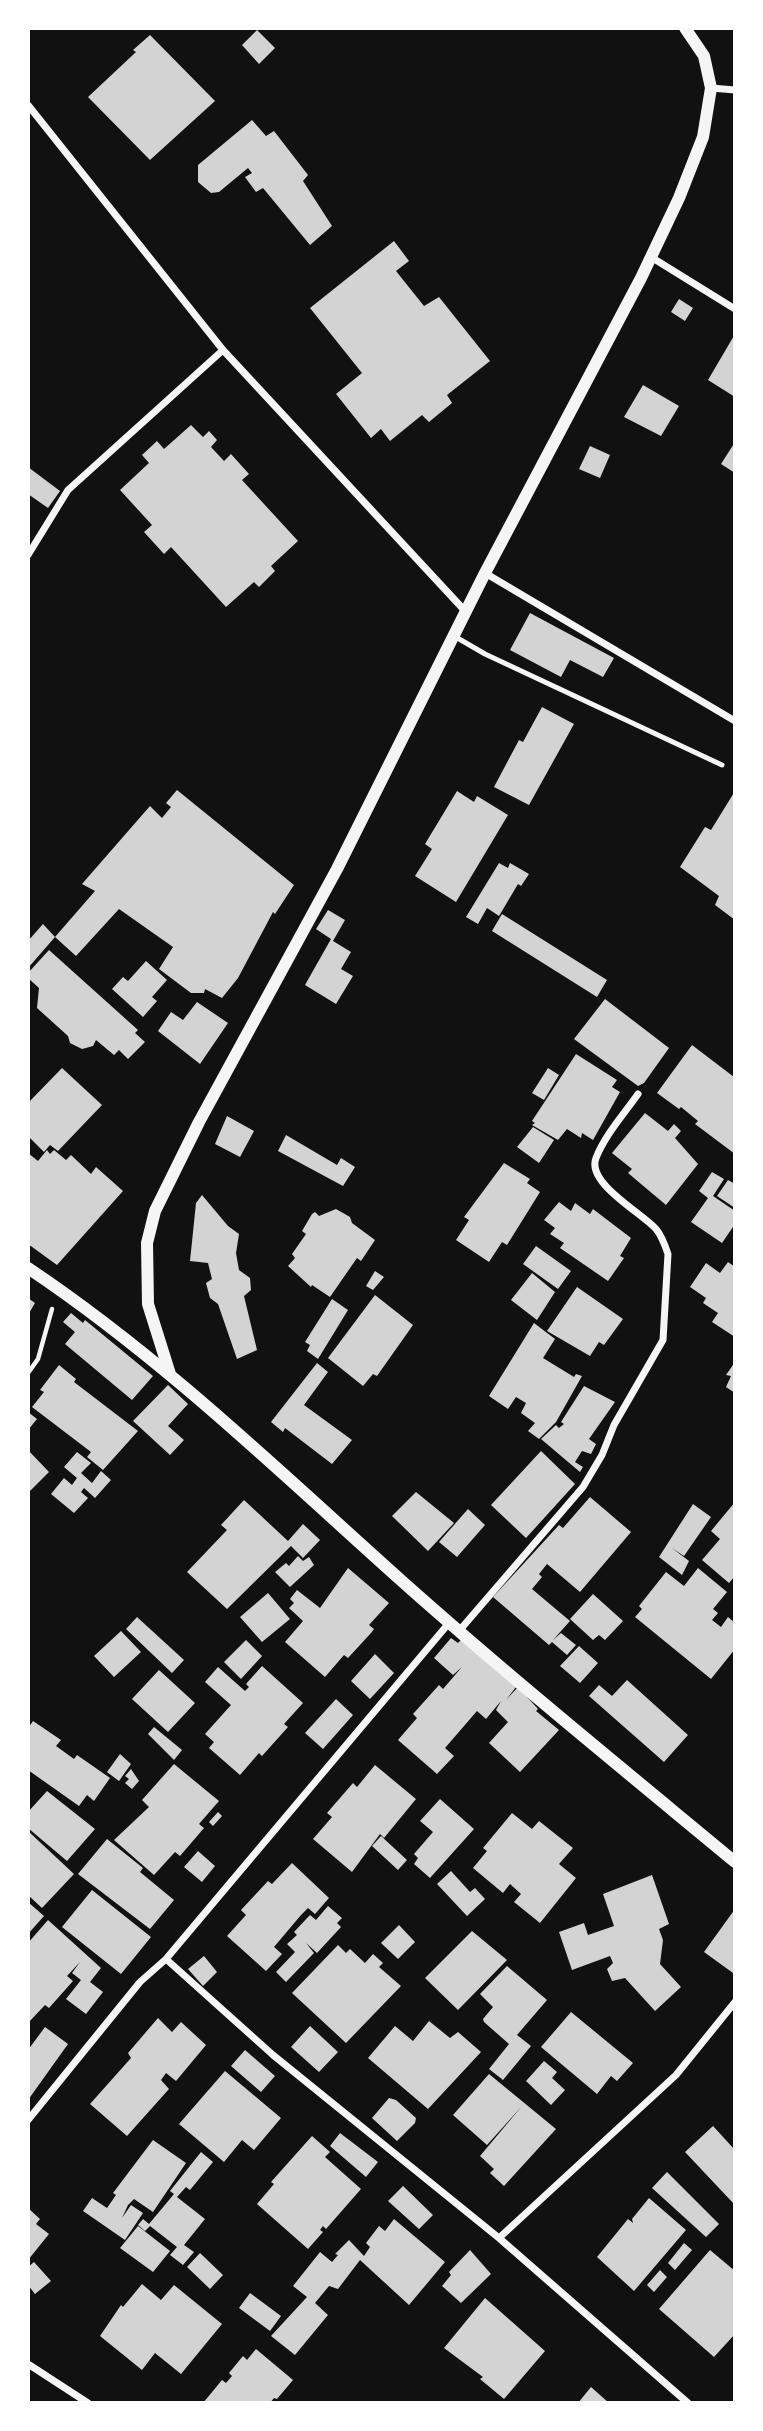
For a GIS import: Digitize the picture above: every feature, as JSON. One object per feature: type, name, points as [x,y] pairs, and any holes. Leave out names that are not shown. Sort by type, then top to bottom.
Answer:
[{"type":"street","points":[[170,1374],[148,1304],[147,1243],[155,1211],[199,1122],[337,869],[485,573],[651,257],[703,137],[711,88],[704,56],[685,28]]},
{"type":"street","points":[[711,88],[735,90]]},
{"type":"street","points":[[28,105],[223,350],[466,612]]},
{"type":"street","points":[[651,257],[735,309]]},
{"type":"street","points":[[28,555],[68,490],[223,350]]},
{"type":"street","points":[[485,573],[735,721]]},
{"type":"street","points":[[28,2120],[140,1982],[166,1959],[454,1627],[583,1487],[663,1340],[668,1254],[665,1242],[656,1229],[606,1186],[595,1170],[595,1160],[610,1132],[638,1094]]},
{"type":"street","points":[[28,1268],[104,1320],[170,1374],[454,1627],[735,1862]]},
{"type":"street","points":[[166,1959],[273,2055],[499,2238],[688,2403]]},
{"type":"street","points":[[499,2238],[676,2075],[735,2002]]},
{"type":"street","points":[[28,2364],[88,2403]]},
{"type":"lane","points":[[454,636],[485,654],[722,765]]},
{"type":"path","points":[[28,1373],[38,1359],[58,1288]]},
{"type":"building","points":[[257,30],[275,48],[259,64],[242,45]]},
{"type":"building","points":[[150,35],[215,101],[150,160],[88,97],[136,52],[133,50]]},
{"type":"building","points":[[252,120],[266,136],[274,131],[308,175],[303,181],[332,226],[310,245],[263,188],[256,192],[245,177],[252,173],[248,168],[219,192],[211,193],[198,182],[198,165]]},
{"type":"building","points":[[394,241],[409,261],[396,271],[424,306],[439,297],[490,361],[447,395],[452,403],[429,422],[422,415],[390,441],[381,429],[371,438],[336,394],[362,373],[310,308]]},
{"type":"building","points":[[679,299],[693,308],[685,321],[671,312]]},
{"type":"building","points":[[735,334],[735,397],[708,380]]},
{"type":"building","points":[[643,385],[679,406],[661,436],[624,417]]},
{"type":"building","points":[[191,425],[203,437],[209,431],[217,440],[211,447],[224,461],[231,454],[249,474],[242,480],[298,541],[271,566],[275,571],[259,587],[254,582],[226,607],[171,547],[164,554],[144,532],[152,525],[120,490],[149,463],[142,455],[157,441],[164,449]]},
{"type":"building","points":[[735,442],[735,473],[721,464]]},
{"type":"building","points":[[590,446],[610,455],[600,478],[579,469]]},
{"type":"building","points":[[28,467],[60,491],[48,508],[28,494]]},
{"type":"building","points":[[530,613],[614,658],[603,677],[570,660],[561,677],[510,650]]},
{"type":"building","points":[[542,707],[574,724],[529,805],[494,787],[519,740],[523,742]]},
{"type":"building","points":[[177,790],[294,885],[275,914],[273,912],[238,978],[222,998],[205,989],[204,993],[191,993],[159,969],[173,947],[119,909],[76,956],[55,937],[95,891],[82,884],[150,806],[162,818],[171,807],[166,803]]},
{"type":"building","points":[[457,791],[474,802],[477,796],[508,815],[456,902],[415,876],[432,849],[425,844]]},
{"type":"building","points":[[735,791],[735,920],[715,905],[719,896],[680,867],[705,827],[711,830]]},
{"type":"building","points":[[499,863],[508,868],[510,863],[529,874],[521,886],[518,884],[499,916],[487,908],[478,924],[466,917]]},
{"type":"building","points":[[328,910],[345,920],[333,941],[351,952],[341,969],[353,976],[336,1004],[305,985],[331,939],[316,929]]},
{"type":"building","points":[[502,914],[607,980],[597,997],[492,931]]},
{"type":"building","points":[[43,924],[55,937],[28,968],[28,941]]},
{"type":"building","points":[[49,950],[138,1030],[135,1033],[145,1042],[128,1059],[119,1050],[114,1055],[96,1040],[93,1046],[82,1049],[70,1043],[68,1036],[37,1008],[39,988],[28,978],[28,973]]},
{"type":"building","points":[[146,961],[167,980],[152,997],[157,1001],[143,1017],[112,989],[123,977],[128,981]]},
{"type":"building","points":[[605,999],[669,1048],[644,1083],[638,1086],[574,1039]]},
{"type":"building","points":[[197,1002],[228,1023],[200,1064],[158,1031],[171,1012],[183,1020]]},
{"type":"building","points":[[692,1045],[734,1077],[735,1154],[695,1124],[698,1121],[681,1107],[679,1109],[657,1093]]},
{"type":"building","points":[[576,1054],[617,1080],[612,1087],[620,1092],[593,1140],[582,1133],[581,1138],[567,1129],[558,1140],[532,1125],[535,1123],[532,1121]]},
{"type":"building","points":[[62,1068],[102,1105],[58,1151],[50,1145],[44,1152],[28,1136],[28,1103]]},
{"type":"building","points":[[548,1068],[559,1075],[544,1100],[532,1093]]},
{"type":"building","points":[[645,1113],[668,1131],[674,1124],[681,1131],[675,1138],[698,1164],[666,1205],[628,1173],[632,1169],[612,1153]]},
{"type":"building","points":[[227,1116],[254,1131],[240,1157],[215,1144]]},
{"type":"building","points":[[533,1127],[554,1140],[539,1163],[517,1147]]},
{"type":"building","points":[[286,1135],[337,1165],[341,1158],[355,1167],[343,1186],[278,1151]]},
{"type":"building","points":[[47,1150],[50,1154],[54,1150],[66,1160],[71,1155],[91,1174],[96,1167],[123,1191],[57,1265],[28,1244],[28,1153],[38,1161]]},
{"type":"building","points":[[504,1163],[530,1179],[527,1183],[540,1192],[507,1245],[502,1242],[489,1262],[456,1240],[469,1220],[464,1217]]},
{"type":"building","points":[[712,1172],[724,1179],[713,1196],[735,1211],[735,1224],[722,1243],[691,1222],[708,1198],[699,1191]]},
{"type":"building","points":[[728,1180],[735,1184],[735,1208],[717,1196]]},
{"type":"building","points":[[202,1195],[228,1226],[239,1234],[236,1253],[239,1270],[250,1278],[251,1290],[244,1296],[257,1350],[237,1359],[218,1304],[210,1298],[206,1283],[212,1279],[208,1263],[190,1261],[196,1203]]},
{"type":"building","points":[[559,1202],[571,1211],[575,1203],[590,1214],[593,1209],[631,1238],[620,1256],[624,1258],[608,1281],[560,1248],[564,1243],[550,1234],[555,1228],[544,1220]]},
{"type":"building","points":[[336,1209],[350,1217],[352,1223],[375,1240],[361,1261],[357,1258],[330,1297],[312,1285],[311,1287],[288,1266],[295,1258],[292,1254],[306,1234],[302,1231],[312,1214],[315,1212],[319,1216]]},
{"type":"building","points":[[536,1246],[571,1271],[558,1289],[523,1264]]},
{"type":"building","points":[[728,1262],[735,1267],[735,1337],[712,1322],[718,1313],[703,1303],[706,1298],[690,1287],[706,1263],[720,1273]]},
{"type":"building","points":[[375,1271],[384,1277],[373,1290],[366,1286]]},
{"type":"building","points":[[532,1273],[555,1292],[537,1320],[511,1300]]},
{"type":"building","points":[[577,1287],[623,1319],[604,1345],[599,1342],[590,1356],[547,1331]]},
{"type":"building","points":[[375,1295],[413,1325],[377,1376],[373,1374],[363,1386],[328,1358]]},
{"type":"building","points":[[28,1298],[35,1303],[28,1315]]},
{"type":"building","points":[[332,1299],[348,1310],[318,1359],[307,1351],[310,1345],[305,1342]]},
{"type":"building","points":[[71,1313],[83,1323],[85,1320],[153,1376],[132,1400],[65,1344],[75,1332],[63,1322]]},
{"type":"building","points":[[534,1323],[555,1339],[543,1358],[574,1377],[576,1374],[582,1376],[556,1422],[539,1439],[528,1431],[535,1423],[521,1413],[526,1403],[516,1397],[508,1409],[489,1396]]},
{"type":"building","points":[[735,1362],[735,1393],[726,1387],[731,1376],[726,1375]]},
{"type":"building","points":[[317,1363],[328,1372],[304,1405],[352,1440],[332,1464],[285,1428],[283,1432],[271,1422]]},
{"type":"building","points":[[59,1365],[76,1379],[74,1382],[138,1431],[103,1470],[87,1457],[91,1452],[32,1407],[44,1392],[40,1390]]},
{"type":"building","points":[[168,1385],[188,1404],[168,1426],[184,1440],[170,1455],[133,1421]]},
{"type":"building","points":[[584,1386],[615,1402],[589,1439],[596,1444],[591,1454],[582,1451],[575,1462],[583,1467],[580,1472],[541,1439],[556,1425],[559,1428],[564,1424],[561,1422]]},
{"type":"building","points":[[28,1412],[37,1419],[28,1430]]},
{"type":"building","points":[[28,1450],[49,1472],[28,1493]]},
{"type":"building","points":[[541,1451],[575,1484],[526,1538],[491,1505]]},
{"type":"building","points":[[77,1452],[91,1463],[81,1473],[92,1483],[101,1471],[111,1480],[95,1498],[84,1488],[81,1492],[88,1498],[74,1513],[51,1494],[64,1478],[72,1485],[77,1478],[64,1467]]},
{"type":"building","points":[[416,1492],[454,1523],[428,1551],[392,1516]]},
{"type":"building","points":[[590,1497],[631,1532],[580,1592],[547,1564],[539,1574],[542,1577],[532,1589],[570,1621],[553,1640],[561,1633],[576,1645],[567,1655],[552,1642],[549,1645],[493,1597],[559,1525],[563,1528]]},
{"type":"building","points":[[244,1500],[288,1541],[303,1524],[320,1540],[303,1558],[291,1546],[227,1609],[187,1572],[227,1530],[221,1525]]},
{"type":"building","points":[[735,1502],[735,1576],[729,1583],[702,1560],[720,1539],[711,1531]]},
{"type":"building","points":[[693,1504],[711,1517],[684,1556],[672,1548],[689,1561],[682,1575],[659,1557]]},
{"type":"building","points":[[468,1509],[485,1525],[457,1557],[439,1542]]},
{"type":"building","points":[[298,1556],[303,1561],[309,1557],[314,1565],[290,1587],[275,1572],[286,1563],[289,1566]]},
{"type":"building","points":[[348,1568],[389,1603],[369,1625],[374,1629],[371,1633],[348,1658],[344,1655],[325,1677],[285,1642],[303,1621],[289,1608],[294,1603],[290,1599],[297,1590],[320,1608]]},
{"type":"building","points":[[698,1568],[727,1592],[713,1609],[718,1613],[712,1620],[721,1627],[728,1617],[735,1623],[735,1649],[711,1679],[635,1617],[642,1609],[639,1606],[666,1572],[684,1586]]},
{"type":"building","points":[[268,1593],[290,1619],[262,1642],[240,1617]]},
{"type":"building","points":[[593,1594],[623,1621],[605,1640],[599,1635],[593,1640],[570,1619]]},
{"type":"building","points":[[137,1617],[184,1660],[172,1673],[126,1629]]},
{"type":"building","points":[[121,1631],[141,1652],[114,1677],[94,1656]]},
{"type":"building","points":[[451,1638],[458,1643],[462,1639],[516,1687],[506,1700],[518,1687],[538,1709],[536,1711],[559,1730],[520,1772],[489,1743],[508,1722],[496,1710],[501,1701],[486,1719],[477,1711],[445,1748],[454,1756],[437,1774],[398,1740],[417,1718],[413,1714],[439,1685],[443,1689],[462,1667],[453,1675],[434,1658]]},
{"type":"building","points":[[246,1640],[262,1656],[241,1679],[224,1662]]},
{"type":"building","points":[[579,1646],[598,1663],[580,1683],[560,1666]]},
{"type":"building","points":[[375,1654],[394,1673],[370,1699],[351,1681]]},
{"type":"building","points":[[262,1666],[303,1703],[284,1724],[288,1727],[262,1756],[259,1753],[240,1775],[209,1748],[214,1742],[205,1734],[231,1705],[205,1682],[218,1667],[245,1691],[249,1687],[246,1684]]},
{"type":"building","points":[[159,1670],[195,1703],[168,1732],[132,1699]]},
{"type":"building","points":[[627,1680],[688,1735],[664,1762],[589,1696],[599,1685],[612,1696]]},
{"type":"building","points":[[336,1699],[353,1715],[323,1749],[305,1733]]},
{"type":"building","points":[[33,1721],[61,1740],[56,1746],[74,1759],[77,1755],[110,1778],[94,1801],[87,1795],[79,1806],[28,1770],[28,1728]]},
{"type":"building","points":[[154,1727],[182,1750],[174,1760],[148,1734]]},
{"type":"building","points":[[120,1754],[131,1764],[119,1781],[107,1772]]},
{"type":"building","points":[[174,1764],[219,1801],[199,1824],[204,1828],[180,1856],[175,1852],[154,1875],[114,1840],[149,1807],[142,1800]]},
{"type":"building","points":[[375,1765],[416,1799],[384,1838],[380,1834],[352,1872],[313,1839],[332,1817],[327,1813],[353,1783],[357,1787]]},
{"type":"building","points":[[131,1769],[139,1781],[132,1789],[125,1783],[129,1779],[125,1776]]},
{"type":"building","points":[[47,1791],[95,1829],[67,1861],[28,1828],[28,1812]]},
{"type":"building","points":[[440,1799],[474,1829],[430,1878],[414,1864],[418,1858],[414,1854],[433,1832],[420,1821]]},
{"type":"building","points":[[218,1812],[222,1816],[213,1826],[209,1822]]},
{"type":"building","points":[[512,1813],[532,1829],[539,1821],[573,1848],[559,1864],[576,1878],[540,1923],[514,1902],[521,1894],[510,1884],[503,1893],[473,1868],[487,1851],[483,1848]]},
{"type":"building","points":[[28,1831],[74,1874],[42,1908],[28,1895]]},
{"type":"building","points":[[381,1836],[407,1860],[398,1870],[372,1846]]},
{"type":"building","points":[[107,1839],[143,1868],[140,1872],[174,1900],[150,1929],[78,1874]]},
{"type":"building","points":[[198,1851],[215,1866],[202,1882],[184,1867]]},
{"type":"building","points":[[292,1863],[329,1898],[315,1914],[308,1908],[301,1915],[274,1947],[282,1954],[266,1971],[227,1936],[246,1915],[241,1910],[268,1881],[272,1884]]},
{"type":"building","points":[[451,1871],[470,1892],[475,1888],[485,1899],[467,1916],[437,1884]]},
{"type":"building","points":[[652,1875],[669,1924],[659,1929],[663,1940],[660,1964],[681,1987],[655,2011],[625,1978],[612,1981],[607,1969],[613,1963],[610,1956],[572,1970],[559,1932],[584,1923],[588,1935],[614,1926],[603,1894]]},
{"type":"building","points":[[92,1890],[151,1937],[121,1974],[62,1927]]},
{"type":"building","points":[[28,1902],[44,1916],[28,1934]]},
{"type":"building","points":[[328,1906],[342,1918],[337,1923],[341,1927],[317,1953],[306,1943],[314,1953],[286,1982],[276,1972],[295,1952],[287,1944],[297,1935],[294,1932],[310,1915],[316,1920]]},
{"type":"building","points":[[735,1909],[735,1969],[733,1973],[704,1952]]},
{"type":"building","points":[[48,1920],[101,1968],[90,1982],[103,1992],[86,2014],[66,1999],[81,1980],[72,1973],[80,1962],[67,1976],[73,1981],[49,2008],[45,2005],[28,2023],[28,1943]]},
{"type":"building","points":[[399,1925],[415,1942],[398,1959],[381,1943]]},
{"type":"building","points":[[472,1931],[507,1960],[458,2010],[425,1978]]},
{"type":"building","points":[[338,1945],[346,1953],[350,1949],[365,1963],[373,1954],[383,1963],[379,1967],[401,1986],[346,2043],[292,1993]]},
{"type":"building","points":[[204,1956],[217,1972],[203,1986],[188,1969]]},
{"type":"building","points":[[507,1966],[547,2000],[517,2035],[531,2046],[503,2080],[489,2069],[509,2044],[484,2022],[483,2019],[493,2007],[480,1994]]},
{"type":"building","points":[[571,2012],[633,2063],[617,2081],[611,2076],[597,2094],[541,2047]]},
{"type":"building","points":[[158,2018],[172,2032],[181,2022],[206,2045],[176,2081],[166,2073],[161,2080],[169,2089],[127,2136],[90,2104],[131,2058],[128,2053]]},
{"type":"building","points":[[429,2021],[450,2038],[458,2032],[481,2052],[428,2109],[368,2058],[395,2026],[413,2041]]},
{"type":"building","points":[[310,2026],[338,2052],[319,2072],[291,2047]]},
{"type":"building","points":[[45,2027],[68,2044],[28,2100],[28,2050]]},
{"type":"building","points":[[245,2050],[275,2076],[261,2092],[231,2066]]},
{"type":"building","points":[[544,2061],[557,2072],[552,2078],[565,2090],[551,2105],[526,2081]]},
{"type":"building","points":[[225,2071],[281,2118],[254,2150],[242,2140],[224,2162],[179,2124]]},
{"type":"building","points":[[489,2074],[556,2129],[504,2186],[490,2173],[494,2169],[480,2156],[522,2106],[487,2145],[453,2115]]},
{"type":"building","points":[[389,2098],[396,2100],[416,2118],[415,2123],[397,2141],[372,2118]]},
{"type":"building","points":[[713,2126],[735,2150],[734,2204],[685,2152]]},
{"type":"building","points":[[340,2133],[378,2162],[366,2177],[330,2146]]},
{"type":"building","points":[[312,2136],[330,2152],[325,2157],[361,2189],[326,2229],[323,2226],[320,2230],[323,2232],[308,2249],[257,2204],[274,2184],[271,2182]]},
{"type":"building","points":[[153,2140],[186,2163],[153,2212],[134,2199],[128,2205],[122,2218],[131,2205],[143,2213],[125,2240],[83,2211],[92,2198],[107,2208],[116,2195],[113,2193]]},
{"type":"building","points":[[201,2152],[213,2162],[190,2190],[186,2187],[177,2197],[205,2219],[184,2245],[194,2252],[183,2265],[170,2255],[177,2247],[150,2226],[145,2231],[138,2225],[143,2219],[149,2224],[174,2194],[170,2191]]},
{"type":"building","points":[[667,2172],[719,2224],[706,2237],[652,2188]]},
{"type":"building","points":[[403,2186],[433,2215],[419,2229],[388,2201]]},
{"type":"building","points":[[649,2198],[686,2230],[634,2291],[597,2257],[628,2219],[633,2223],[632,2219]]},
{"type":"building","points":[[28,2208],[40,2219],[36,2224],[49,2234],[28,2260]]},
{"type":"building","points":[[394,2219],[445,2262],[409,2305],[360,2260],[338,2289],[329,2286],[315,2303],[328,2315],[295,2355],[271,2336],[307,2297],[293,2286],[320,2252],[332,2262],[338,2255],[335,2254],[349,2240],[364,2256],[370,2247],[366,2243],[379,2226],[385,2231]]},
{"type":"building","points":[[138,2226],[170,2251],[153,2272],[120,2248]]},
{"type":"building","points":[[684,2243],[692,2250],[675,2270],[668,2263]]},
{"type":"building","points":[[470,2250],[491,2274],[461,2303],[442,2286],[451,2275],[449,2272]]},
{"type":"building","points":[[710,2250],[735,2271],[735,2334],[714,2357],[659,2309]]},
{"type":"building","points":[[200,2253],[223,2275],[210,2289],[187,2267]]},
{"type":"building","points":[[34,2262],[51,2281],[35,2294],[28,2285],[28,2267]]},
{"type":"building","points":[[660,2270],[667,2277],[654,2292],[647,2285]]},
{"type":"building","points":[[142,2284],[161,2300],[174,2285],[222,2324],[181,2374],[155,2353],[142,2370],[100,2336],[121,2305],[123,2307]]},
{"type":"building","points":[[250,2293],[281,2316],[270,2331],[239,2308]]},
{"type":"building","points":[[485,2298],[545,2351],[504,2399],[480,2379],[483,2377],[444,2348]]},
{"type":"building","points":[[256,2349],[293,2380],[277,2399],[274,2398],[270,2403],[203,2403],[222,2380],[226,2383],[232,2376],[229,2373],[243,2356],[247,2360]]},
{"type":"building","points":[[591,2387],[609,2403],[578,2403]]}]
